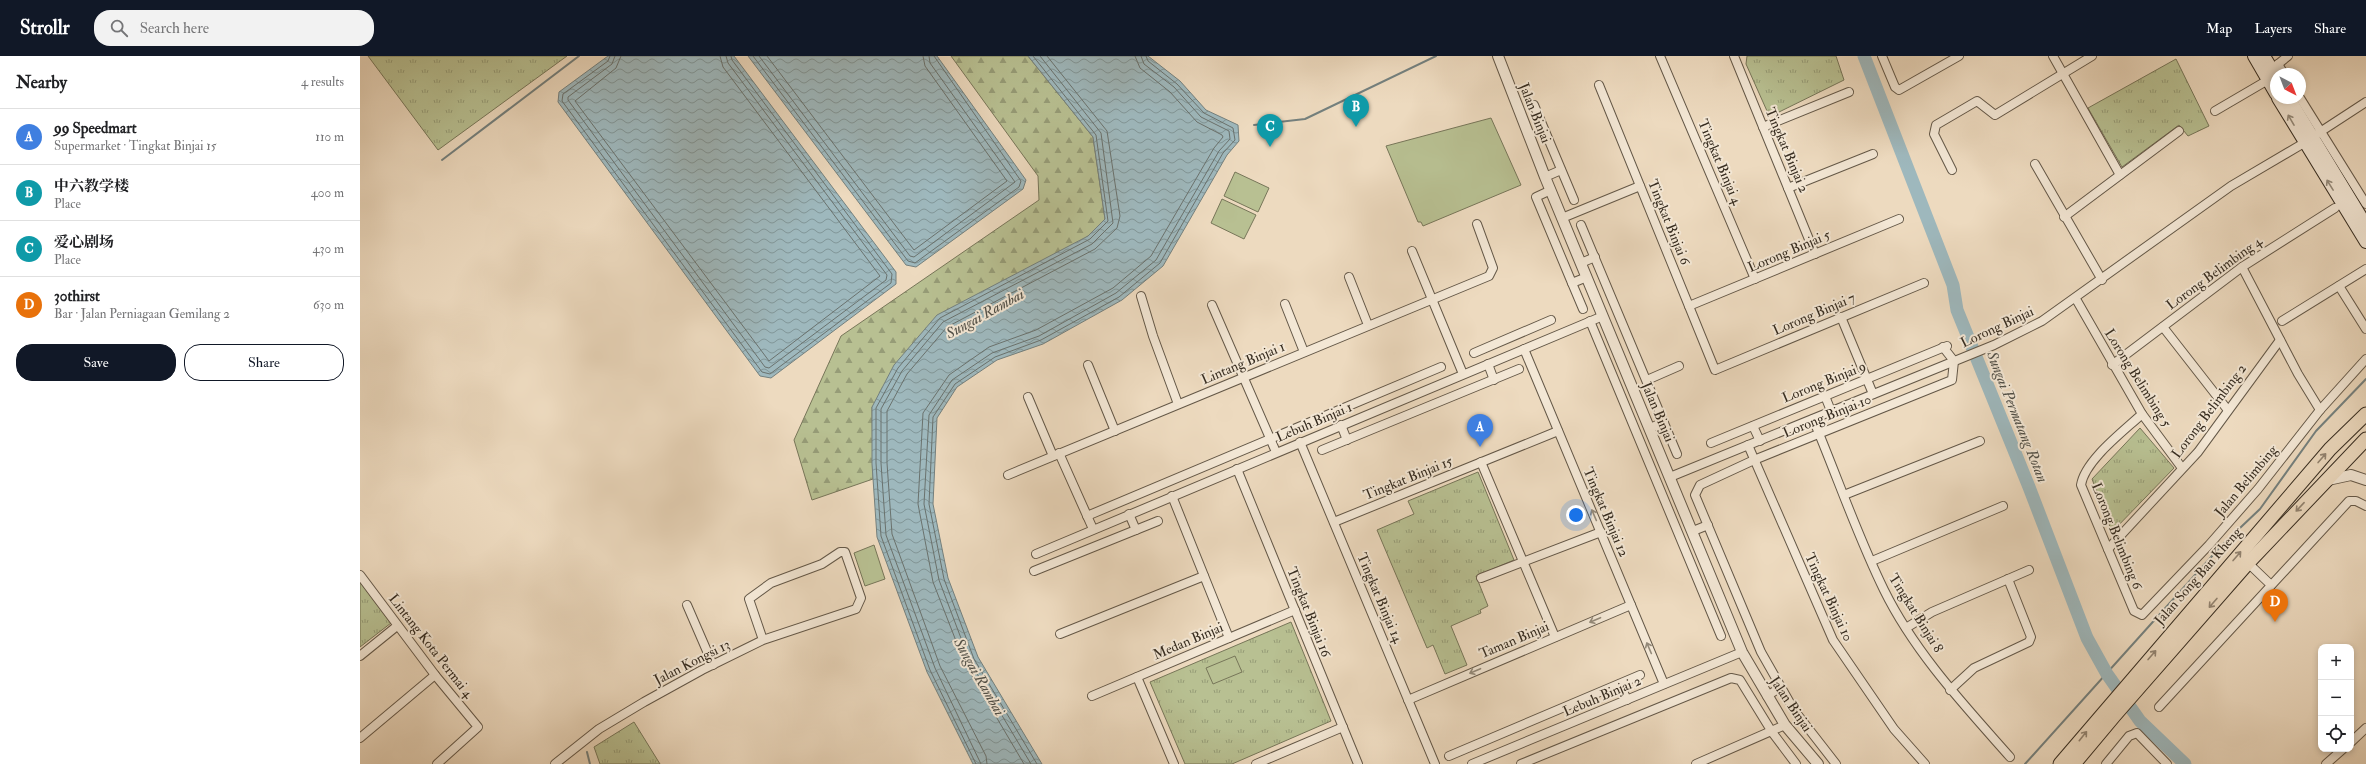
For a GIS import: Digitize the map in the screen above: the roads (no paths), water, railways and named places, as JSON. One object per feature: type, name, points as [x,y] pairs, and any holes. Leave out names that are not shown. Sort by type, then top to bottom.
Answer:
[{"type":"main road","points":[[2254,56],[2270,69]]},
{"type":"main road","points":[[2264,56],[2271,68]]},
{"type":"main road","points":[[2283,104],[2312,137],[2366,242]]},
{"type":"main road","points":[[2293,104],[2366,225]]},
{"type":"main road","name":"Jalan Song Ban Kheng","points":[[2060,764],[2130,688],[2330,449],[2366,414]]},
{"type":"main road","name":"Jalan Song Ban Kheng","points":[[2130,688],[2325,480],[2366,439]]},
{"type":"main road","name":"Jalan Song Ban Kheng","points":[[2074,764],[2110,711]]},
{"type":"street","name":"Tingkat Binjai 4","points":[[1660,56],[1755,279]]},
{"type":"street","name":"Tingkat Binjai 2","points":[[1734,56],[1816,254]]},
{"type":"street","points":[[1882,56],[1895,87],[1902,90],[1959,56]]},
{"type":"street","points":[[2053,56],[2120,175]]},
{"type":"street","points":[[1952,170],[1934,134],[1936,125],[1977,101],[1994,115],[2092,56]]},
{"type":"street","points":[[2277,68],[2288,56]]},
{"type":"street","name":"Jalan Binjai","points":[[1498,57],[1545,177],[1726,610],[1742,652],[1785,725],[1818,764]]},
{"type":"street","points":[[2215,111],[2270,74]]},
{"type":"street","name":"Tingkat Binjai 6","points":[[1599,85],[1715,370]]},
{"type":"street","points":[[1763,127],[1849,92]]},
{"type":"street","name":"Lorong Binjai","points":[[1670,477],[1994,345],[2042,321],[2076,299],[2231,186],[2366,102]]},
{"type":"street","points":[[2302,104],[2312,137],[2366,204]]},
{"type":"street","points":[[1534,106],[1574,200]]},
{"type":"street","points":[[2064,217],[2179,131]]},
{"type":"street","points":[[1788,188],[1873,154]]},
{"type":"street","points":[[2035,164],[2064,217],[2102,280]]},
{"type":"street","points":[[1545,177],[1561,170]]},
{"type":"street","points":[[1562,218],[1640,186]]},
{"type":"street","points":[[1551,190],[1536,197],[1583,310]]},
{"type":"street","name":"Lorong Belimbing 4","points":[[2112,365],[2242,267],[2335,208]]},
{"type":"street","name":"Lorong Binjai 5","points":[[1689,306],[1899,219]]},
{"type":"street","name":"Lintang Binjai 1","points":[[1008,475],[1489,276],[1493,268],[1477,224]]},
{"type":"street","points":[[1581,225],[1678,454]]},
{"type":"street","points":[[1412,251],[1463,374]]},
{"type":"street","points":[[1581,263],[1595,257]]},
{"type":"street","points":[[2242,267],[2280,340],[2320,410]]},
{"type":"street","points":[[2282,321],[2366,269]]},
{"type":"street","points":[[1349,277],[1368,325]]},
{"type":"street","points":[[1572,283],[1587,277]]},
{"type":"street","name":"Lorong Binjai 7","points":[[1715,370],[1924,283]]},
{"type":"street","points":[[2339,286],[2366,329]]},
{"type":"street","points":[[1141,296],[1153,336],[1178,404]]},
{"type":"street","name":"Lorong Belimbing 5","points":[[2076,299],[2112,365],[2142,414],[2182,468]]},
{"type":"street","points":[[1285,304],[1304,352]]},
{"type":"street","points":[[1212,305],[1276,452]]},
{"type":"street","name":"Lebuh Binjai 1","points":[[1036,554],[1603,316]]},
{"type":"street","points":[[1841,317],[1873,394]]},
{"type":"street","points":[[1474,353],[1551,320]]},
{"type":"street","points":[[1590,321],[1721,636]]},
{"type":"street","points":[[2162,327],[2227,409]]},
{"type":"street","name":"Lorong Belimbing 2","points":[[2108,549],[2198,452],[2227,409],[2280,340]]},
{"type":"street","points":[[1491,346],[1497,360]]},
{"type":"street","name":"Lorong Binjai 9","points":[[1711,443],[1945,346],[1957,360]]},
{"type":"street","name":"Tingkat Binjai 12","points":[[1524,349],[1664,684]]},
{"type":"street","name":"Jalan Belimbing","points":[[2142,615],[2209,545],[2258,489],[2320,410],[2366,359]]},
{"type":"street","name":"Lorong Binjai 10","points":[[1708,525],[1695,495],[1700,485],[1754,460],[1952,380],[1957,360]]},
{"type":"street","points":[[1488,364],[1494,380]]},
{"type":"street","points":[[1088,365],[1115,430]]},
{"type":"street","points":[[1647,380],[1679,366]]},
{"type":"street","name":"Lebuh Binjai 1","points":[[1087,516],[1442,367]]},
{"type":"street","points":[[1322,450],[1519,369]]},
{"type":"street","points":[[1613,378],[1626,372]]},
{"type":"street","points":[[1825,396],[1831,411]]},
{"type":"street","points":[[1028,397],[1093,529]]},
{"type":"street","name":"Lorong Belimbing 6","points":[[2142,414],[2111,443],[2082,475],[2081,485],[2134,611],[2142,615]]},
{"type":"street","name":"Tingkat Binjai 8","points":[[1813,419],[1884,591],[1906,628],[1950,690],[2010,757]]},
{"type":"street","points":[[1650,428],[1664,422]]},
{"type":"street","points":[[1341,425],[1347,440]]},
{"type":"street","points":[[1753,426],[1760,441]]},
{"type":"street","name":"Tingkat Binjai 15","points":[[1334,522],[1558,431]]},
{"type":"street","points":[[1844,495],[1980,441]]},
{"type":"street","name":"Tingkat Binjai 14","points":[[1300,442],[1435,764]]},
{"type":"street","name":"Tingkat Binjai 10","points":[[1748,445],[1832,640],[1894,730],[1925,764]]},
{"type":"street","points":[[1481,462],[1555,637]]},
{"type":"street","name":"Tingkat Binjai 16","points":[[1237,469],[1358,764]]},
{"type":"street","points":[[2325,480],[2343,475],[2357,476],[2366,480]]},
{"type":"street","points":[[1172,496],[1229,638]]},
{"type":"street","points":[[2159,707],[2349,501],[2356,501],[2366,506]]},
{"type":"street","points":[[1872,561],[2003,506]]},
{"type":"street","points":[[1129,514],[1136,530]]},
{"type":"street","points":[[1034,571],[1158,521]]},
{"type":"street","points":[[1693,531],[1708,525],[1761,652],[1794,710],[1836,764]]},
{"type":"street","points":[[1481,578],[1600,532]]},
{"type":"street","name":"Jalan Kongsi 13","points":[[554,764],[600,729],[630,710],[713,665],[763,640],[856,609],[861,598],[845,552],[840,552],[822,564],[771,583],[749,599],[763,640]]},
{"type":"street","points":[[2248,563],[2271,585]]},
{"type":"street","points":[[1906,628],[1932,612],[2029,570]]},
{"type":"street","name":"Lintang Kota Permai 4","points":[[360,575],[435,675],[475,721],[478,727],[436,764]]},
{"type":"street","points":[[1060,634],[1204,576]]},
{"type":"street","points":[[1950,690],[1974,668],[2029,642],[2031,637],[2008,579]]},
{"type":"street","points":[[688,605],[713,665]]},
{"type":"street","name":"Taman Binjai","points":[[1408,700],[1631,605]]},
{"type":"street","name":"Medan Binjai","points":[[1092,696],[1295,610]]},
{"type":"street","points":[[1713,616],[1726,610]]},
{"type":"street","points":[[360,656],[397,626]]},
{"type":"street","name":"Lebuh Binjai 2","points":[[1472,764],[1742,652]]},
{"type":"street","points":[[360,738],[435,675]]},
{"type":"street","points":[[1449,756],[1640,675]]},
{"type":"street","points":[[1137,677],[1174,764]]},
{"type":"street","points":[[1521,764],[1731,678],[1740,680],[1772,732],[1796,764]]},
{"type":"street","points":[[1620,684],[1627,700]]},
{"type":"street","points":[[1767,696],[1781,687]]},
{"type":"street","points":[[1696,764],[1707,762],[1785,725]]},
{"type":"street","points":[[1256,764],[1342,727]]},
{"type":"street","points":[[2354,739],[2366,728]]},
{"type":"street","points":[[2106,764],[2129,736],[2137,733],[2167,764]]},
{"type":"street","points":[[1475,746],[1481,760]]},
{"type":"street","points":[[2326,764],[2340,752]]},
{"type":"water","points":[[608,56],[734,56],[896,272],[896,284],[771,378],[760,376],[558,102],[559,92]]},
{"type":"water","points":[[748,56],[937,56],[1026,180],[1023,189],[916,267],[906,265]]},
{"type":"water","name":"Sungai Rambai","points":[[1028,56],[1148,56],[1180,81],[1206,110],[1238,125],[1239,141],[1227,155],[1163,266],[1122,300],[1043,344],[997,360],[957,387],[937,418],[933,504],[948,578],[978,657],[1042,764],[973,764],[927,672],[877,537],[872,464],[872,407],[894,365],[937,315],[1088,236],[1105,219],[1093,137]]},
{"type":"waterway","points":[[442,160],[579,56]]},
{"type":"waterway","points":[[1254,125],[1305,119],[1436,56]]},
{"type":"waterway","name":"Sungai Permatang Rotan","points":[[1864,56],[1953,285],[1957,310],[2029,487],[2087,638],[2107,674],[2140,721],[2185,764]]},
{"type":"waterway","points":[[2025,764],[2222,545],[2260,509],[2316,431],[2366,379]]},
{"type":"waterway","points":[[587,752],[590,764]]},
{"type":"place","name":"中六教学楼","points":[[1356,127]]},
{"type":"place","name":"爱心剧场","points":[[1270,147]]},
{"type":"place","name":"99 Speedmart","points":[[1480,447]]},
{"type":"place","name":"30thirst","points":[[2275,622]]}]
